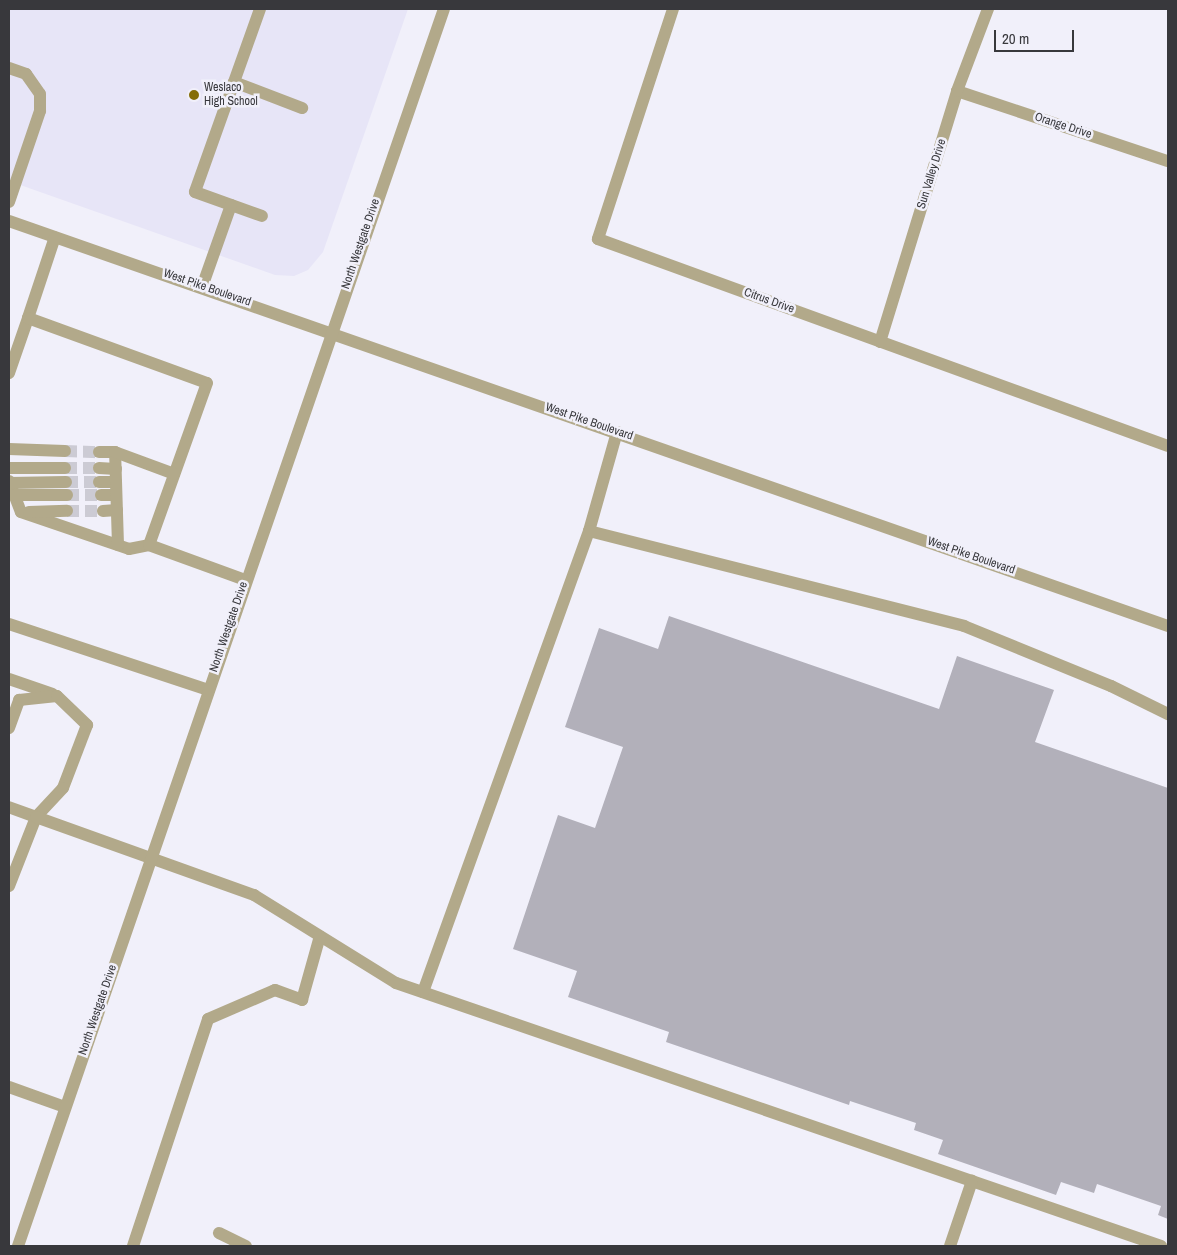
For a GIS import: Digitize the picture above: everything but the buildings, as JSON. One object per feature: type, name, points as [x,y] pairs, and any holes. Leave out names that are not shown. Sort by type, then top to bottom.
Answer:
[{"type":"street","points":[[260,9],[195,192],[262,216]]},
{"type":"street","name":"North Westgate Drive","points":[[18,1246],[330,331],[444,9]]},
{"type":"street","name":"Citrus Drive","points":[[674,9],[598,239],[1168,446]]},
{"type":"street","name":"Sun Valley Drive","points":[[880,342],[957,91],[988,9]]},
{"type":"street","points":[[9,68],[26,74],[40,94],[40,111],[9,202]]},
{"type":"street","points":[[234,82],[302,108]]},
{"type":"street","name":"Orange Drive","points":[[957,91],[1168,161]]},
{"type":"street","points":[[202,287],[231,205]]},
{"type":"street","name":"West Pike Boulevard","points":[[9,221],[330,331],[1168,626]]},
{"type":"street","points":[[9,373],[55,237]]},
{"type":"street","points":[[28,318],[207,383],[150,545]]},
{"type":"street","points":[[423,992],[589,531],[617,432]]},
{"type":"street","points":[[9,449],[65,451]]},
{"type":"street","points":[[99,452],[115,452],[174,474]]},
{"type":"street","points":[[115,452],[118,546]]},
{"type":"street","points":[[9,468],[65,468]]},
{"type":"street","points":[[99,468],[116,468]]},
{"type":"street","points":[[66,489],[11,486],[21,512],[129,549],[150,545],[245,580]]},
{"type":"street","points":[[100,489],[116,489]]},
{"type":"street","points":[[103,511],[117,510]]},
{"type":"street","points":[[21,512],[67,511]]},
{"type":"street","points":[[589,531],[964,626],[1111,686],[1168,714]]},
{"type":"street","points":[[9,624],[208,690]]},
{"type":"street","points":[[9,679],[57,696],[88,725],[63,788],[36,817],[10,880]]},
{"type":"street","points":[[9,728],[19,700],[57,696]]},
{"type":"street","points":[[9,807],[254,895],[396,983],[1161,1246]]},
{"type":"street","points":[[133,1246],[208,1019],[275,990],[302,1000],[320,936]]},
{"type":"street","points":[[9,1086],[65,1107]]},
{"type":"street","points":[[950,1246],[972,1181]]},
{"type":"street","points":[[219,1233],[246,1246]]},
{"type":"shaded area","name":"Weslaco High School","points":[[9,9],[408,9],[323,252],[308,270],[294,276],[275,275],[9,181]]},
{"type":"tunnel","points":[[65,451],[99,452]]},
{"type":"tunnel","points":[[65,468],[99,468]]},
{"type":"tunnel","points":[[66,482],[99,482]]},
{"type":"tunnel","points":[[67,495],[101,495]]},
{"type":"tunnel","points":[[67,511],[103,511]]},
{"type":"place","name":"Weslaco High School","points":[[194,95]]}]
